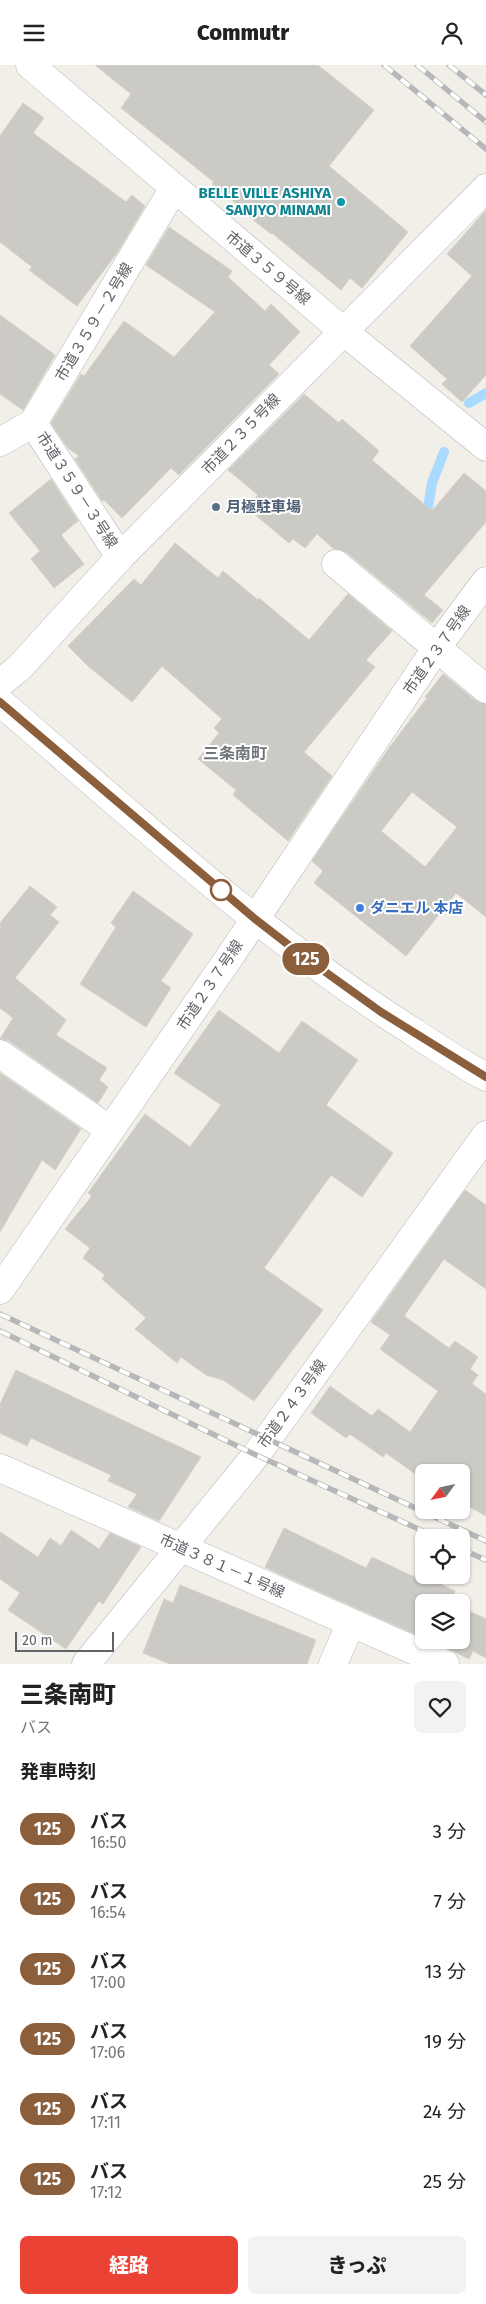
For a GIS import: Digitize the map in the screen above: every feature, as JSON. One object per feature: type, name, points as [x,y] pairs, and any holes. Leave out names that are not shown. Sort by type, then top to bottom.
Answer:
[{"type":"street","name":"市道３５９号線","points":[[30,65],[343,331],[486,447]]},
{"type":"street","name":"市道３５９－２号線","points":[[0,442],[33,423],[174,188]]},
{"type":"street","name":"市道２３５号線","points":[[0,683],[19,668],[120,557],[486,188]]},
{"type":"street","name":"市道３５９－３号線","points":[[33,423],[120,557]]},
{"type":"street","points":[[336,563],[486,689]]},
{"type":"street","name":"市道２３７号線","points":[[0,1290],[255,919],[437,647],[486,581]]},
{"type":"street","points":[[0,702],[255,919],[381,1012],[486,1077]]},
{"type":"street","points":[[0,1054],[110,1130]]},
{"type":"street","name":"市道２４３号線","points":[[86,1664],[267,1439],[486,1135]]},
{"type":"street","name":"市道３８１－１号線","points":[[0,1468],[445,1664]]},
{"type":"street","points":[[333,1664],[352,1623]]},
{"type":"building","points":[[95,65],[318,65],[374,110],[329,166],[408,232],[362,288],[350,278],[341,290],[272,233],[247,215],[249,214],[212,184],[214,182],[121,108],[131,94]]},
{"type":"building","points":[[23,103],[44,118],[33,133],[126,202],[132,195],[145,206],[117,253],[77,306],[29,270],[32,267],[0,242],[0,136]]},
{"type":"building","points":[[486,210],[486,375],[462,402],[442,384],[447,379],[410,346],[472,276],[447,254]]},
{"type":"building","points":[[169,227],[232,271],[228,277],[265,311],[271,304],[300,332],[269,365],[279,374],[179,475],[171,468],[122,518],[104,500],[102,501],[75,459],[79,456],[68,448],[51,423],[81,374],[84,376],[124,321],[174,357],[215,312],[146,265]]},
{"type":"building","points":[[0,315],[55,355],[23,410],[0,394]]},
{"type":"building","points":[[304,394],[339,423],[342,419],[379,451],[372,460],[432,511],[464,473],[486,491],[486,522],[424,595],[443,610],[432,623],[346,552],[334,549],[317,534],[305,548],[293,539],[289,543],[247,508],[258,495],[228,470]]},
{"type":"building","points":[[51,479],[78,521],[61,535],[84,564],[54,588],[31,559],[40,551],[9,513]]},
{"type":"building","points":[[175,543],[218,578],[223,571],[309,640],[348,594],[392,631],[366,660],[375,667],[304,752],[332,776],[288,841],[233,795],[236,790],[198,759],[219,733],[214,728],[222,719],[162,666],[132,702],[88,666],[68,646],[134,579],[141,585]]},
{"type":"building","points":[[443,674],[476,701],[486,704],[486,917],[456,893],[406,956],[314,883],[323,871],[312,861],[389,748],[427,698],[425,697]],"holes":[[[412,792],[457,827],[425,867],[381,831]]]},
{"type":"building","points":[[30,886],[57,907],[50,915],[59,922],[15,978],[66,1020],[56,1035],[107,1068],[99,1080],[108,1087],[98,1103],[9,1041],[0,1039],[13,1018],[0,1008],[0,923]]},
{"type":"building","points":[[133,891],[193,934],[161,981],[171,988],[146,1027],[80,984],[116,927],[111,923]]},
{"type":"building","points":[[219,1010],[279,1053],[302,1021],[358,1060],[326,1105],[393,1153],[362,1197],[331,1175],[264,1268],[323,1310],[254,1401],[223,1380],[206,1375],[181,1357],[177,1363],[135,1329],[146,1318],[102,1279],[105,1275],[83,1258],[90,1248],[65,1229],[92,1196],[88,1193],[145,1114],[190,1147],[221,1105],[174,1073]]},
{"type":"building","points":[[0,1073],[81,1129],[55,1170],[42,1160],[0,1232]]},
{"type":"building","points":[[465,1190],[486,1205],[486,1289],[444,1259],[404,1316],[449,1348],[455,1341],[478,1357],[470,1369],[478,1375],[472,1384],[486,1394],[486,1516],[470,1507],[470,1464],[415,1464],[415,1474],[386,1453],[383,1457],[350,1434],[346,1438],[311,1413],[330,1386],[372,1416],[378,1409],[410,1432],[438,1391],[380,1349],[390,1335],[371,1322]]},
{"type":"building","points":[[16,1370],[201,1457],[159,1521],[128,1507],[137,1494],[108,1481],[111,1475],[31,1438],[27,1446],[0,1433],[0,1404]]},
{"type":"building","points":[[284,1528],[366,1568],[372,1557],[414,1577],[415,1574],[415,1584],[441,1584],[455,1591],[454,1594],[415,1594],[415,1634],[265,1567]]},
{"type":"building","points":[[71,1530],[99,1549],[110,1533],[141,1547],[103,1604],[99,1601],[66,1649],[8,1610],[20,1593],[0,1579],[0,1532],[38,1557],[50,1538],[61,1546]]},
{"type":"building","points":[[180,1585],[316,1640],[307,1664],[170,1664],[143,1653],[164,1599],[173,1603]]},
{"type":"building","points":[[470,1611],[486,1619],[486,1658],[473,1651],[469,1659],[448,1649],[470,1649]]},
{"type":"waterway","points":[[469,403],[486,393]]},
{"type":"waterway","points":[[426,520],[432,483],[444,452]]},
{"type":"railway","points":[[384,65],[486,149]]},
{"type":"railway","points":[[417,65],[486,122]]},
{"type":"railway","points":[[449,65],[486,95]]},
{"type":"railway","points":[[0,1314],[486,1541]]},
{"type":"railway","points":[[0,1331],[256,1455],[418,1529]]},
{"type":"railway","points":[[470,1553],[486,1560]]},
{"type":"bus line","name":"125","points":[[0,702],[255,919],[299,953],[381,1012],[486,1077]]},
{"type":"place","name":"BELLE VILLE ASHIYA SANJYO MINAMI","points":[[341,202]]},
{"type":"place","name":"月極駐車場","points":[[216,507]]},
{"type":"place","name":"ダニエル 本店","points":[[360,908]]},
{"type":"district","name":"三条南町","points":[[235,753]]}]
